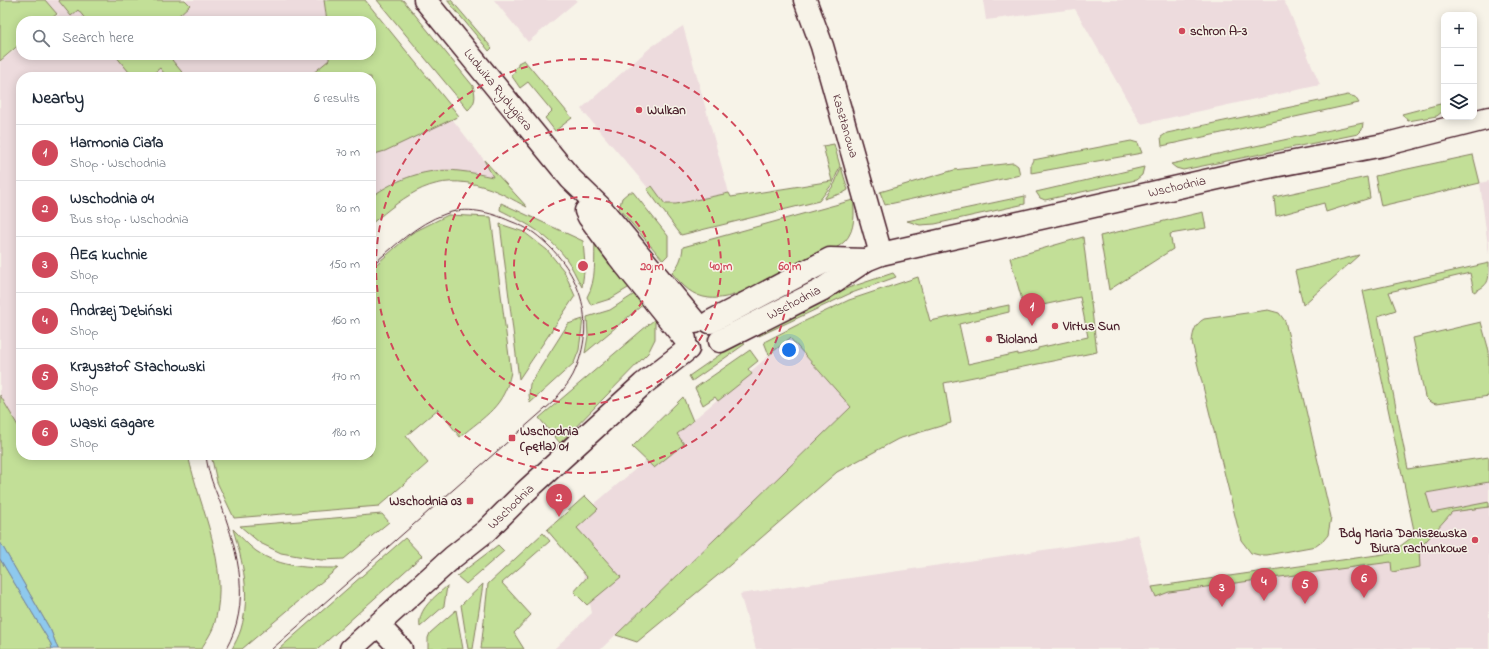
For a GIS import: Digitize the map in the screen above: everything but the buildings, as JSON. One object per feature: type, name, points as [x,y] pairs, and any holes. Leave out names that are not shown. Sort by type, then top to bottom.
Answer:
[{"type":"street","name":"Ludwika Rydygiera","points":[[425,0],[571,179],[600,208],[694,333],[715,325],[718,330],[720,342]]},
{"type":"street","name":"Kasztanowa","points":[[805,0],[822,46],[874,257]]},
{"type":"street","name":"Wschodnia","points":[[351,649],[379,626],[453,557],[486,531],[526,491],[643,384],[694,333],[830,259],[874,257],[1258,169],[1383,145],[1489,118]]},
{"type":"street","name":"Wschodnia","points":[[694,333],[698,355],[709,355],[714,352],[720,342],[821,290],[874,257]]},
{"type":"street","points":[[379,626],[401,649]]},
{"type":"shaded area","points":[[40,0],[360,0],[372,16],[57,16],[59,14],[58,13],[53,16]]},
{"type":"shaded area","points":[[494,0],[578,0],[528,42]]},
{"type":"shaded area","points":[[983,0],[1283,0],[1288,8],[1320,85],[1141,124],[1075,9],[986,20]]},
{"type":"shaded area","points":[[376,21],[484,160],[494,177],[459,171],[395,182],[376,194],[376,72],[16,72],[16,422],[0,395],[0,62],[16,49],[16,60],[376,60]]},
{"type":"shaded area","points":[[683,26],[729,193],[671,215],[581,109],[651,47]]},
{"type":"shaded area","points":[[1489,181],[1489,255],[1480,183]]},
{"type":"shaded area","points":[[790,338],[851,407],[601,649],[554,649],[592,613],[572,523]]},
{"type":"shaded area","points":[[1489,482],[1489,649],[756,649],[740,594],[1119,539],[1138,534],[1152,587],[1396,555],[1415,539],[1426,493]]},
{"type":"green space","points":[[0,0],[45,0],[57,14],[54,16],[16,16],[16,47],[0,61]]},
{"type":"green space","points":[[58,0],[185,0],[190,5],[178,16],[83,16],[78,10],[71,16]]},
{"type":"green space","points":[[324,0],[365,0],[459,116],[385,151],[376,154],[376,72],[314,72],[329,60],[376,60],[376,16],[326,16]]},
{"type":"green space","points":[[377,0],[403,0],[473,86],[475,99],[473,105],[468,110]]},
{"type":"green space","points":[[447,0],[451,0],[492,48],[489,51]]},
{"type":"green space","points":[[119,60],[172,60],[182,72],[163,72],[160,68],[155,72],[129,72]]},
{"type":"green space","points":[[524,60],[572,118],[555,131],[545,118],[552,111],[528,82],[520,88],[511,75],[515,72],[514,69],[518,66],[518,63]]},
{"type":"green space","points":[[1348,95],[1355,97],[1359,103],[1162,146],[1161,137],[1167,133]]},
{"type":"green space","points":[[1441,104],[1441,113],[1437,116],[1408,121],[1402,114]]},
{"type":"green space","points":[[1363,123],[1362,130],[1358,134],[1183,170],[1176,168],[1171,164]]},
{"type":"green space","points":[[1131,141],[1138,143],[1142,153],[1031,173],[1031,164],[1033,160]]},
{"type":"green space","points":[[834,144],[840,166],[833,183],[819,201],[681,235],[647,189],[652,186],[665,204],[676,204],[729,193],[731,197],[832,181],[823,146]]},
{"type":"green space","points":[[1473,155],[1480,183],[1381,206],[1375,176]]},
{"type":"green space","points":[[484,160],[527,207],[501,193],[485,187],[467,183],[451,182],[423,188],[397,203],[376,220],[376,194],[402,180],[424,173],[447,170],[463,171],[493,177]]},
{"type":"green space","points":[[1014,163],[1018,166],[1020,175],[885,205],[880,192],[954,170]]},
{"type":"green space","points":[[841,167],[848,190],[824,199],[835,183]]},
{"type":"green space","points":[[1144,167],[1142,175],[1136,180],[1045,200],[1040,198],[1036,192]]},
{"type":"green space","points":[[1367,177],[1370,198],[1326,212],[1324,203],[1276,216],[1274,197]]},
{"type":"green space","points":[[629,192],[633,192],[668,236],[668,255],[663,260],[619,209],[622,198]]},
{"type":"green space","points":[[1025,196],[1025,204],[935,224],[920,225],[907,221]]},
{"type":"green space","points":[[853,200],[854,216],[851,232],[841,245],[799,263],[762,283],[739,293],[720,298],[703,297],[688,290],[672,273],[680,261],[683,247]]},
{"type":"green space","points":[[501,203],[583,241],[585,265],[582,287],[567,260],[558,249],[535,229],[500,210]]},
{"type":"green space","points":[[1203,212],[1206,228],[1170,234],[1173,249],[1109,290],[1100,236]]},
{"type":"green space","points":[[448,215],[491,217],[511,372],[504,394],[486,416],[460,437],[438,409],[406,436],[428,463],[379,506],[234,518],[217,482],[212,460],[376,460],[376,265],[412,233]]},
{"type":"green space","points":[[500,224],[524,232],[547,250],[564,271],[575,296],[519,379]]},
{"type":"green space","points":[[1083,237],[1097,352],[944,383],[951,423],[898,439],[837,472],[723,571],[637,642],[616,635],[851,407],[790,338],[769,355],[764,342],[849,300],[918,277],[930,321],[1009,305],[1009,312],[959,324],[968,364],[1018,353],[1018,355],[1038,350],[1038,348],[1088,337],[1080,297],[1029,308],[1028,306],[1024,307],[1010,258]]},
{"type":"green space","points":[[595,239],[633,285],[610,299],[591,305],[587,297],[594,276]]},
{"type":"green space","points":[[1359,255],[1303,305],[1295,271]]},
{"type":"green space","points":[[1489,263],[1489,275],[1487,282],[1483,287],[1474,292],[1470,273],[1389,292],[1396,310],[1378,316],[1408,469],[1489,457],[1489,482],[1426,493],[1432,513],[1489,502],[1489,507],[1452,512],[1419,549],[1420,567],[1392,572],[1391,562],[1169,592],[1156,597],[1152,587],[1391,553],[1415,535],[1363,291]]},
{"type":"green space","points":[[893,273],[896,277],[849,294],[759,336],[761,327],[848,288]]},
{"type":"green space","points":[[639,291],[646,302],[585,353],[588,336],[587,317],[610,310]]},
{"type":"green space","points":[[1268,310],[1279,313],[1285,321],[1331,517],[1328,535],[1316,546],[1267,555],[1259,555],[1251,553],[1241,540],[1192,342],[1198,323],[1204,319]]},
{"type":"green space","points":[[583,319],[579,350],[574,363],[530,403],[530,384],[568,324]]},
{"type":"green space","points":[[655,319],[655,339],[648,353],[560,443],[539,418]]},
{"type":"green space","points":[[1481,322],[1489,351],[1489,396],[1436,404],[1430,402],[1425,397],[1413,338]]},
{"type":"green space","points":[[738,342],[745,344],[692,381],[689,376]]},
{"type":"green space","points":[[750,350],[758,361],[748,369],[752,374],[718,401],[715,397],[703,405],[695,388]]},
{"type":"green space","points":[[0,395],[16,422],[16,460],[189,460],[212,537],[216,558],[219,579],[219,600],[214,625],[201,649],[58,649],[51,631],[0,542]]},
{"type":"green space","points":[[683,397],[693,421],[677,434],[684,444],[654,468],[632,447]]},
{"type":"green space","points":[[585,496],[598,509],[577,528],[621,577],[587,605],[574,592],[587,577],[547,530]]},
{"type":"green space","points":[[382,514],[389,522],[344,559],[321,560],[281,553],[260,543],[240,526]]},
{"type":"green space","points":[[233,529],[256,551],[275,561],[296,566],[338,568],[242,649],[232,649],[241,629],[244,616],[246,591],[243,566]]},
{"type":"green space","points":[[543,533],[550,541],[502,583],[531,615],[514,633],[524,649],[481,649],[488,584]]},
{"type":"green space","points":[[405,538],[422,556],[318,649],[279,649]]},
{"type":"green space","points":[[498,545],[504,551],[466,584],[457,576]]},
{"type":"green space","points":[[0,559],[51,644],[52,649],[0,649]]},
{"type":"green space","points":[[483,584],[473,649],[468,649],[461,605]]},
{"type":"green space","points":[[447,586],[444,606],[420,627],[421,615],[424,609],[432,599]]},
{"type":"green space","points":[[456,610],[463,649],[428,649],[428,638],[430,633]]},
{"type":"water","points":[[0,542],[51,631],[58,649],[52,649],[51,644],[0,559]]},
{"type":"tram line","points":[[272,649],[553,402],[571,379],[581,355],[584,335],[584,316],[580,297],[573,279],[563,262],[550,247],[534,233],[516,223],[478,211],[461,210],[445,214],[434,218],[415,230],[376,262]]},
{"type":"tram line","points":[[207,460],[214,488],[228,525],[240,578],[239,614],[234,632],[226,649]]},
{"type":"place","name":"schron A-3","points":[[1182,31]]},
{"type":"place","name":"Wulkan","points":[[639,110]]},
{"type":"place","name":"Harmonia Ciała","points":[[1032,326]]},
{"type":"place","name":"Virtus Sun","points":[[1055,326]]},
{"type":"place","name":"Bioland","points":[[989,339]]},
{"type":"place","name":"Wschodnia (pętla) 01","points":[[512,438]]},
{"type":"place","name":"Wschodnia 03","points":[[470,501]]},
{"type":"place","name":"Wschodnia 04","points":[[559,517]]},
{"type":"place","name":"Bdg Maria Daniszewska Biura rachunkowe","points":[[1475,540]]},
{"type":"place","name":"Wąski Gagare","points":[[1364,598]]},
{"type":"place","name":"Andrzej Dębiński","points":[[1264,601]]},
{"type":"place","name":"Krzysztof Stachowski","points":[[1305,604]]},
{"type":"place","name":"AEG kuchnie","points":[[1222,607]]}]
